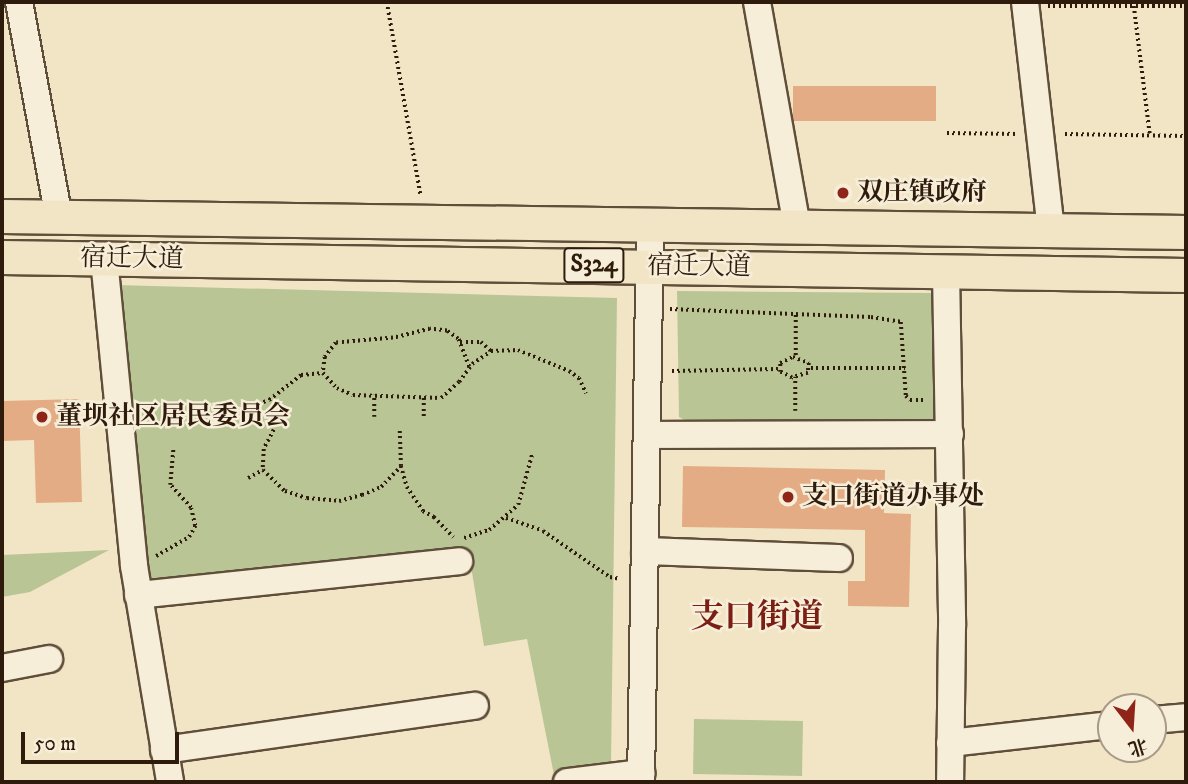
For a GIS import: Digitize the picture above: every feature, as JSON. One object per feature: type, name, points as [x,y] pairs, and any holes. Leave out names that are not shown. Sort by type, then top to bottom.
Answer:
[{"type":"main road","name":"宿迁大道","points":[[2,216],[1186,232]]},
{"type":"main road","name":"宿迁大道","points":[[2,257],[1186,275]]},
{"type":"street","points":[[19,2],[59,217]]},
{"type":"street","points":[[757,2],[797,226]]},
{"type":"street","points":[[1025,4],[1051,229]]},
{"type":"street","points":[[566,782],[641,778],[650,226]]},
{"type":"street","points":[[104,259],[134,566],[170,782]]},
{"type":"street","points":[[946,271],[950,434],[950,782]]},
{"type":"street","points":[[647,435],[950,434]]},
{"type":"street","points":[[645,551],[839,558]]},
{"type":"street","points":[[138,595],[459,561]]},
{"type":"street","points":[[2,668],[49,659]]},
{"type":"street","points":[[164,750],[475,706]]},
{"type":"street","points":[[1167,719],[1186,717]]},
{"type":"street","points":[[950,743],[1097,727]]},
{"type":"path","points":[[387,2],[426,223]]},
{"type":"path","points":[[1025,4],[1186,6]]},
{"type":"path","points":[[1134,6],[1150,135]]},
{"type":"path","points":[[947,133],[1186,136]]},
{"type":"path","points":[[649,308],[871,317],[901,322],[906,396],[910,400],[949,401]]},
{"type":"path","points":[[796,315],[796,358]]},
{"type":"path","points":[[323,373],[330,349],[344,341],[393,338],[430,329],[447,331],[460,342],[469,367]]},
{"type":"path","points":[[460,342],[481,342],[491,351]]},
{"type":"path","points":[[323,373],[337,388],[354,395],[441,398],[459,382],[469,367],[491,351],[518,350],[553,362],[579,378],[586,393]]},
{"type":"path","points":[[778,369],[784,360],[796,358],[809,363],[811,368]]},
{"type":"path","points":[[811,368],[905,368]]},
{"type":"path","points":[[648,371],[778,369],[785,377],[795,377],[808,373],[811,368]]},
{"type":"path","points":[[233,415],[269,400],[301,375],[323,373]]},
{"type":"path","points":[[794,435],[795,377]]},
{"type":"path","points":[[374,395],[374,417]]},
{"type":"path","points":[[424,398],[424,417]]},
{"type":"path","points":[[274,430],[264,449],[263,470],[285,491],[307,498],[339,501],[381,487],[401,466]]},
{"type":"path","points":[[400,431],[401,466],[415,502],[440,522],[450,536],[462,538],[476,535],[506,518],[518,505],[532,454]]},
{"type":"path","points":[[134,566],[194,533],[195,520],[191,508],[170,485],[173,447]]},
{"type":"path","points":[[248,478],[263,470]]},
{"type":"path","points":[[506,518],[543,531],[610,577],[644,583]]},
{"type":"green space","points":[[115,285],[617,298],[611,767],[554,775],[527,639],[484,646],[469,554],[154,581],[143,579]]},
{"type":"green space","points":[[677,291],[939,293],[943,420],[688,422],[679,417]]},
{"type":"green space","points":[[109,550],[30,592],[2,597],[2,555]]},
{"type":"green space","points":[[694,719],[803,721],[802,776],[693,774]]},
{"type":"building","points":[[793,86],[936,86],[936,121],[793,121]]},
{"type":"building","points":[[79,399],[82,502],[36,503],[34,440],[2,441],[2,401]]},
{"type":"building","points":[[683,466],[885,470],[884,513],[911,514],[909,607],[848,606],[848,581],[865,581],[865,530],[682,527]]},
{"type":"place","name":"双庄镇政府","points":[[843,193]]},
{"type":"place","name":"董坝社区居民委员会","points":[[42,417]]},
{"type":"place","name":"支口街道办事处","points":[[788,497]]},
{"type":"district","name":"支口街道","points":[[757,618]]}]
